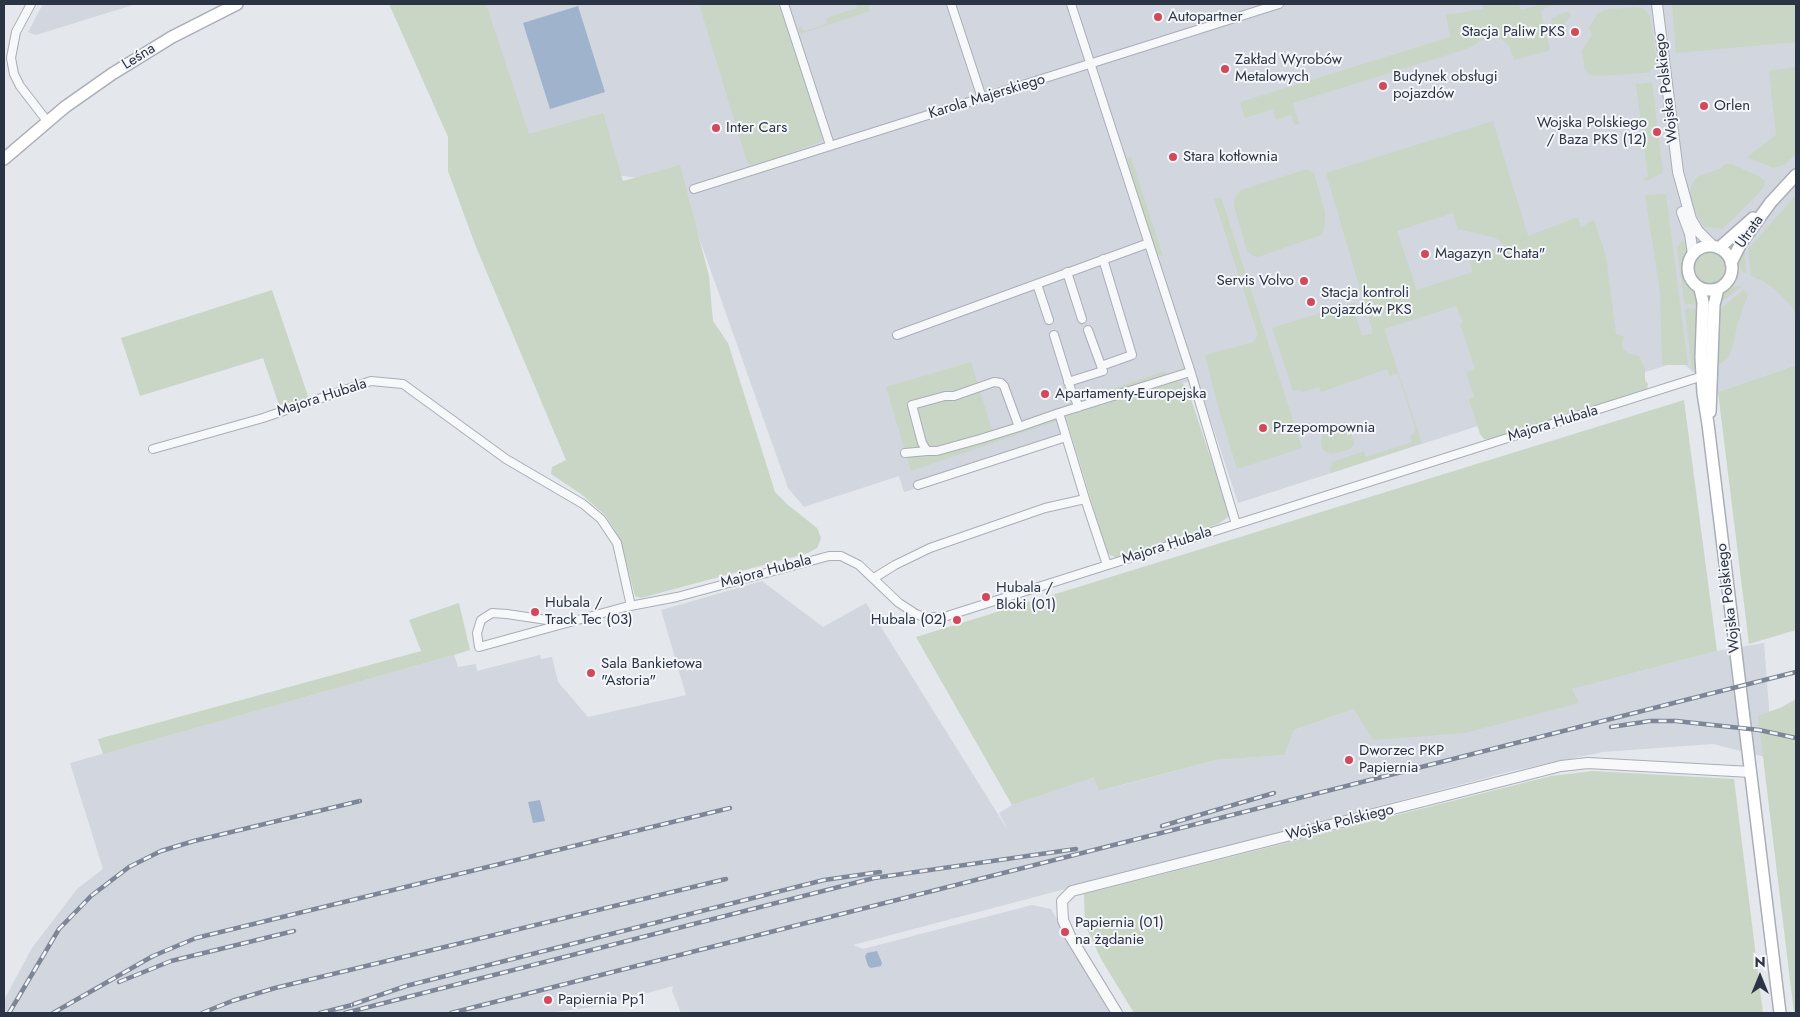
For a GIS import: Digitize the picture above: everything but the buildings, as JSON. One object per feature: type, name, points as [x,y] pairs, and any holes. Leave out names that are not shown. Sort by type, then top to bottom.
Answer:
[{"type":"main road","name":"Leśna","points":[[4,159],[47,121],[112,74],[172,37],[237,4]]},
{"type":"main road","name":"Utrata","points":[[1731,263],[1740,244],[1771,202],[1796,175]]},
{"type":"main road","name":"Utrata","points":[[1716,247],[1771,202]]},
{"type":"main road","points":[[1702,247],[1716,247],[1729,256],[1731,276],[1728,282],[1718,289],[1700,289],[1694,285],[1687,266],[1693,254],[1702,247]]},
{"type":"main road","points":[[1700,289],[1703,302],[1702,378],[1704,408],[1708,424]]},
{"type":"main road","points":[[1708,424],[1714,305],[1718,289]]},
{"type":"main road","name":"Wojska Polskiego","points":[[1708,424],[1780,1013]]},
{"type":"street","points":[[31,4],[16,32],[7,58],[20,86],[47,121]]},
{"type":"street","points":[[784,4],[830,145]]},
{"type":"street","points":[[951,4],[982,98]]},
{"type":"street","points":[[1071,4],[1190,372],[1236,524]]},
{"type":"street","name":"Karola Majerskiego","points":[[694,189],[1279,4]]},
{"type":"street","name":"Wojska Polskiego","points":[[1658,4],[1678,172],[1691,219],[1698,231],[1716,247]]},
{"type":"street","name":"Wojska Polskiego","points":[[1678,172],[1677,188],[1679,200],[1690,234],[1693,254]]},
{"type":"street","points":[[897,335],[1149,243]]},
{"type":"street","points":[[1101,366],[1132,354],[1103,259]]},
{"type":"street","points":[[1068,272],[1082,319]]},
{"type":"street","points":[[1037,284],[1049,320]]},
{"type":"street","points":[[1068,382],[1103,371],[1088,330]]},
{"type":"street","points":[[1054,335],[1068,382],[1079,407]]},
{"type":"street","name":"Majora Hubala","points":[[567,623],[492,613],[481,620],[477,633],[479,646],[567,623],[631,606],[677,597],[829,556],[840,556],[850,560],[874,578],[907,609],[924,617],[934,618],[955,614],[1702,378],[1712,369]]},
{"type":"street","points":[[905,453],[937,451],[1019,427],[1190,372]]},
{"type":"street","name":"Majora Hubala","points":[[152,449],[262,418],[371,381],[402,384],[506,459],[583,504],[601,519],[618,544],[631,606]]},
{"type":"street","points":[[927,451],[922,443],[912,406],[945,396],[954,396],[994,382],[1001,383],[1004,386],[1019,427]]},
{"type":"street","points":[[1058,413],[1107,565]]},
{"type":"street","points":[[918,485],[1066,437]]},
{"type":"street","points":[[874,578],[895,565],[930,548],[1045,508],[1085,499]]},
{"type":"street","name":"Wojska Polskiego","points":[[1117,1013],[1070,936],[1063,920],[1062,901],[1072,891],[1561,766],[1588,763],[1751,772]]},
{"type":"shaded area","points":[[43,4],[136,4],[36,35],[28,32]]},
{"type":"shaded area","points":[[453,4],[1796,4],[1796,365],[1718,392],[1680,361],[1238,503],[1197,379],[1060,423],[1065,442],[904,492],[899,476],[804,507],[788,488],[680,184],[512,160]]},
{"type":"shaded area","points":[[762,581],[823,627],[866,603],[1009,832],[999,813],[1012,805],[1094,776],[1100,791],[1216,760],[1283,755],[1294,730],[1354,709],[1578,703],[1571,689],[1717,651],[1764,643],[1773,759],[1713,744],[1603,752],[1512,771],[853,945],[863,949],[1032,905],[1051,909],[1111,1013],[681,1013],[672,991],[673,986],[600,1006],[547,1013],[4,1013],[4,1000],[32,948],[77,889],[103,869],[70,763],[454,655],[458,667],[476,664],[477,671],[540,655],[541,659],[552,657],[558,682],[588,717],[686,695],[661,610]]},
{"type":"green space","points":[[389,4],[486,4],[529,134],[603,113],[623,181],[680,165],[709,276],[713,321],[728,343],[775,492],[817,528],[821,538],[817,548],[808,553],[641,598],[635,596],[620,539],[605,515],[581,494],[551,474],[552,467],[566,460],[476,247],[448,171],[448,137]]},
{"type":"green space","points":[[699,4],[779,4],[822,131],[820,142],[768,161],[750,165],[747,162]]},
{"type":"green space","points":[[856,4],[868,4],[870,11],[800,34],[798,29],[801,26],[804,31],[827,24],[826,18],[857,8]]},
{"type":"green space","points":[[1483,4],[1519,4],[1521,10],[1543,4],[1558,4],[1544,8],[1541,13],[1550,49],[1514,60],[1509,45],[1499,38],[1480,41],[1467,49],[1293,103],[1299,124],[1294,125],[1291,115],[1276,120],[1273,109],[1245,118],[1240,102],[1450,37],[1446,15],[1483,9]]},
{"type":"green space","points":[[1672,4],[1796,4],[1796,42],[1676,53]]},
{"type":"green space","points":[[1633,7],[1643,8],[1650,15],[1657,62],[1656,67],[1652,68],[1650,72],[1644,73],[1596,76],[1588,74],[1585,71],[1582,51],[1592,34],[1589,28],[1597,14],[1604,10]]},
{"type":"green space","points":[[1566,12],[1570,13],[1570,16],[1561,31],[1555,33],[1551,22],[1552,18]]},
{"type":"green space","points":[[1796,67],[1796,154],[1784,165],[1773,168],[1747,157],[1776,135],[1769,71]]},
{"type":"green space","points":[[1652,82],[1663,173],[1646,181],[1643,178],[1648,177],[1636,84]]},
{"type":"green space","points":[[1493,121],[1528,236],[1578,217],[1581,227],[1594,220],[1606,256],[1616,334],[1625,337],[1622,342],[1623,349],[1628,353],[1639,356],[1645,368],[1647,389],[1491,439],[1484,439],[1480,434],[1469,400],[1474,397],[1466,372],[1475,369],[1460,324],[1463,322],[1456,306],[1384,329],[1422,443],[1331,473],[1332,462],[1364,451],[1366,457],[1412,442],[1410,437],[1414,433],[1415,427],[1398,373],[1390,376],[1387,369],[1321,392],[1319,387],[1302,392],[1300,390],[1293,391],[1272,328],[1355,302],[1357,309],[1354,311],[1362,336],[1373,333],[1326,173]],"holes":[[[1453,213],[1458,229],[1496,238],[1507,248],[1469,254],[1472,272],[1417,290],[1397,231]]]},
{"type":"green space","points":[[1131,157],[1163,256],[1156,254],[1126,162]]},
{"type":"green space","points":[[1725,164],[1732,164],[1760,177],[1765,181],[1763,189],[1723,229],[1705,227],[1693,206],[1690,196],[1691,187],[1699,176],[1721,168]]},
{"type":"green space","points":[[1304,170],[1314,173],[1325,213],[1324,229],[1321,235],[1258,257],[1252,255],[1247,251],[1234,206],[1235,198],[1241,190]]},
{"type":"green space","points":[[1666,194],[1688,365],[1662,365],[1660,292],[1645,195]]},
{"type":"green space","points":[[1796,195],[1796,315],[1791,306],[1775,290],[1763,281],[1751,276],[1748,249]]},
{"type":"green space","points":[[1221,197],[1302,448],[1237,469],[1205,355],[1253,342],[1258,335],[1214,199]]},
{"type":"green space","points":[[1688,239],[1689,248],[1683,263],[1683,273],[1685,281],[1694,291],[1699,305],[1686,304],[1684,301],[1677,248],[1682,241]]},
{"type":"green space","points":[[1742,247],[1745,252],[1746,273],[1742,272],[1738,262]]},
{"type":"green space","points":[[1711,251],[1723,256],[1728,268],[1723,280],[1711,285],[1699,280],[1694,268],[1699,256]]},
{"type":"green space","points":[[1735,286],[1741,287],[1719,304],[1725,292]]},
{"type":"green space","points":[[272,290],[309,399],[279,405],[263,358],[140,396],[121,338]]},
{"type":"green space","points":[[1743,290],[1748,294],[1737,326],[1733,345],[1728,358],[1717,366],[1719,310]]},
{"type":"green space","points":[[1687,308],[1699,309],[1696,365],[1692,372],[1685,311]]},
{"type":"green space","points":[[971,362],[992,430],[1165,371],[1169,383],[1178,381],[1187,387],[1230,516],[1218,524],[1117,558],[1110,555],[1107,553],[1066,418],[911,471],[886,387]]},
{"type":"green space","points":[[1796,365],[1796,630],[1749,644],[1718,392]]},
{"type":"green space","points":[[1684,400],[1717,651],[1572,689],[1579,703],[1465,733],[1373,740],[1354,709],[1294,730],[1284,755],[1216,760],[1099,791],[1094,777],[1012,805],[916,637]]},
{"type":"green space","points":[[1348,423],[1354,442],[1350,449],[1333,454],[1322,449],[1322,434],[1325,430]]},
{"type":"green space","points":[[459,603],[470,650],[103,754],[98,739],[421,651],[409,620]]},
{"type":"green space","points":[[1796,699],[1796,1013],[1794,1013],[1758,716],[1782,707]]},
{"type":"green space","points":[[1593,771],[1734,779],[1763,1013],[1134,1013],[1101,959],[1085,925],[1084,894],[1551,776]]},
{"type":"water","points":[[578,6],[605,92],[550,109],[523,23]]},
{"type":"water","points":[[540,800],[545,821],[533,823],[528,802]]},
{"type":"water","points":[[877,951],[882,963],[881,966],[871,968],[868,966],[865,956],[867,953]]},
{"type":"railway","points":[[451,1013],[1796,672]]},
{"type":"railway","points":[[1611,727],[1650,721],[1676,721],[1759,730],[1796,738]]},
{"type":"railway","points":[[1162,826],[1274,793]]},
{"type":"railway","points":[[9,1013],[59,929],[91,896],[129,867],[161,851],[194,841],[360,801]]},
{"type":"railway","points":[[53,1013],[153,956],[196,938],[730,808]]},
{"type":"railway","points":[[345,1013],[874,878],[1076,849]]},
{"type":"railway","points":[[354,1004],[406,986],[824,880],[880,872]]},
{"type":"railway","points":[[202,1013],[232,1001],[275,988],[726,879]]},
{"type":"railway","points":[[119,982],[171,961],[294,931]]},
{"type":"railway","points":[[320,1013],[352,1005]]},
{"type":"place","name":"Autopartner","points":[[1158,17]]},
{"type":"place","name":"Stacja Paliw PKS","points":[[1575,32]]},
{"type":"place","name":"Zakład Wyrobów Metalowych","points":[[1225,69]]},
{"type":"place","name":"Budynek obsługi pojazdów","points":[[1383,86]]},
{"type":"place","name":"Orlen","points":[[1704,106]]},
{"type":"place","name":"Inter Cars","points":[[716,128]]},
{"type":"place","name":"Wojska Polskiego / Baza PKS (12)","points":[[1657,132]]},
{"type":"place","name":"Stara kotłownia","points":[[1173,157]]},
{"type":"place","name":"Magazyn \"Chata\"","points":[[1425,254]]},
{"type":"place","name":"Servis Volvo","points":[[1304,281]]},
{"type":"place","name":"Stacja kontroli pojazdów PKS","points":[[1311,302]]},
{"type":"place","name":"Apartamenty-Europejska","points":[[1045,394]]},
{"type":"place","name":"Przepompownia","points":[[1263,428]]},
{"type":"place","name":"Hubala / Bloki (01)","points":[[986,597]]},
{"type":"place","name":"Hubala / Track Tec (03)","points":[[535,612]]},
{"type":"place","name":"Hubala (02)","points":[[957,620]]},
{"type":"place","name":"Sala Bankietowa \"Astoria\"","points":[[591,673]]},
{"type":"place","name":"Dworzec PKP Papiernia","points":[[1349,760]]},
{"type":"place","name":"Papiernia (01) na żądanie","points":[[1065,932]]},
{"type":"place","name":"Papiernia Pp1","points":[[548,1000]]}]
